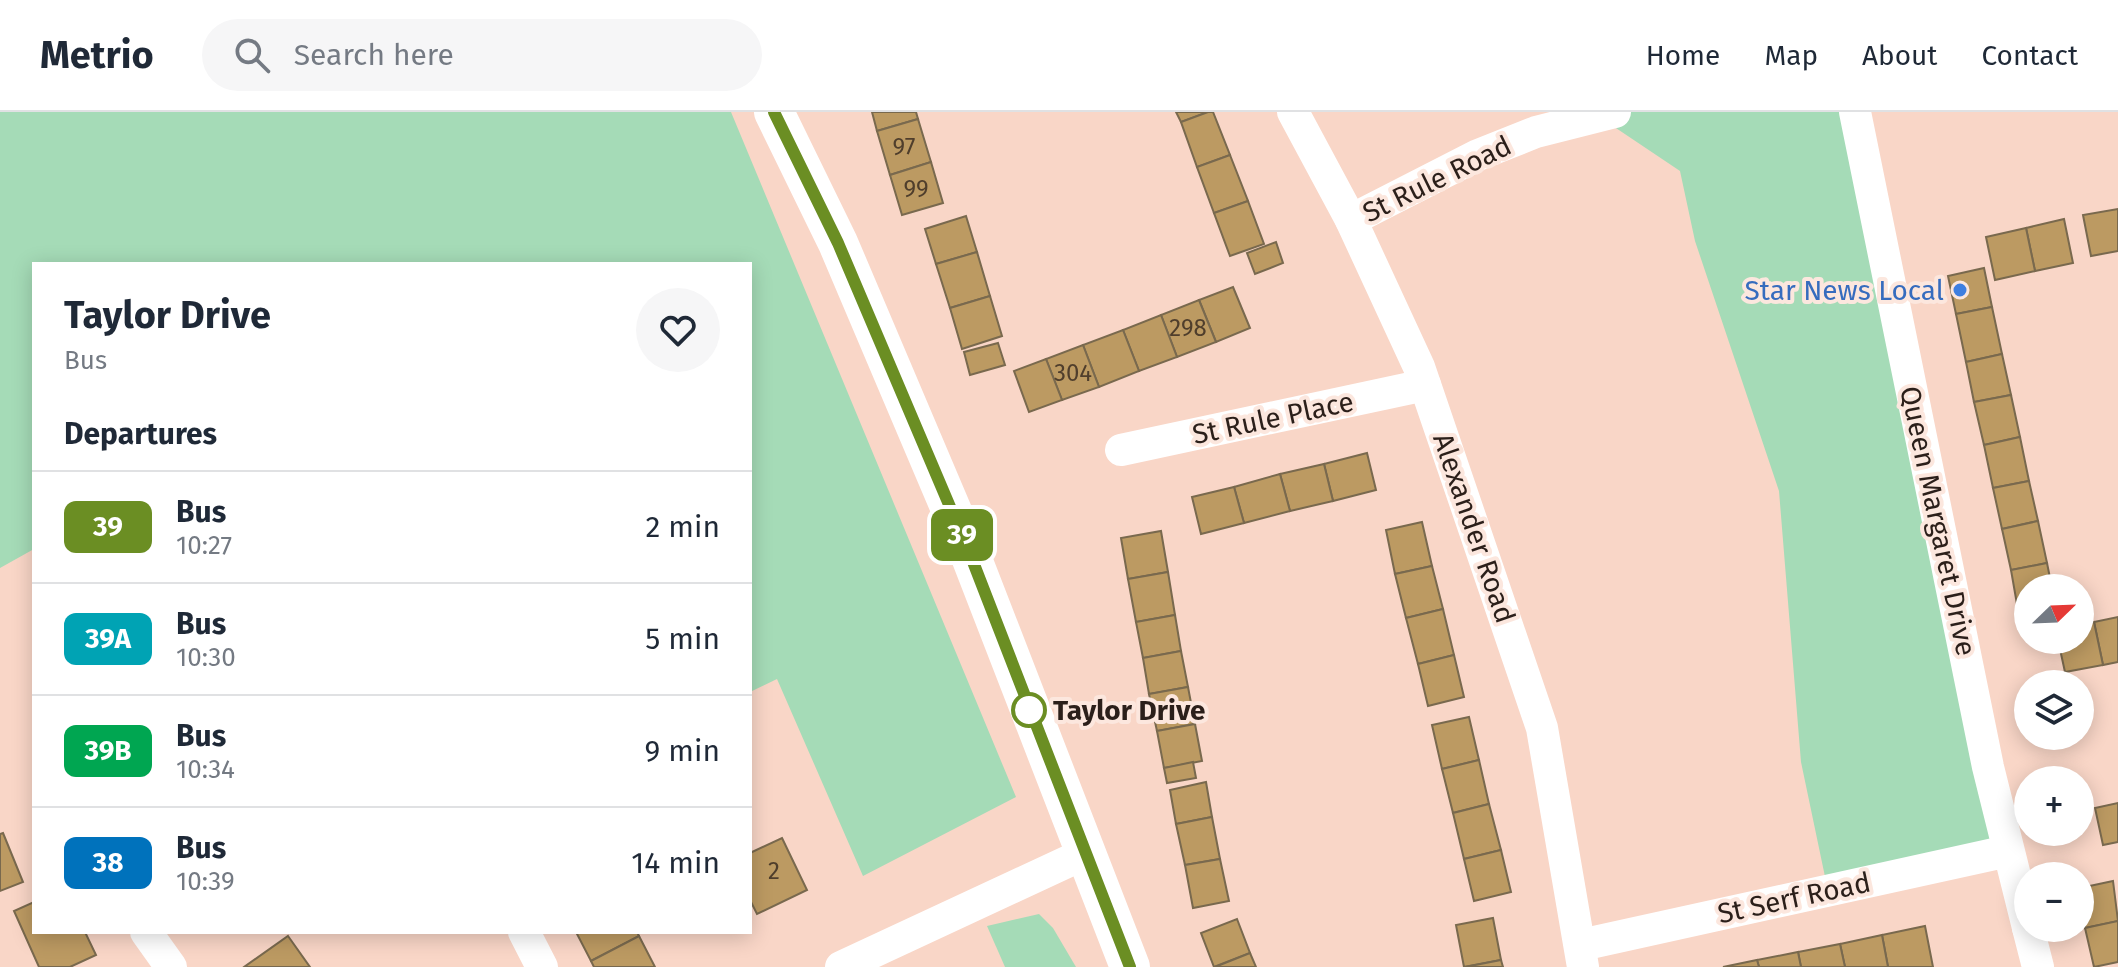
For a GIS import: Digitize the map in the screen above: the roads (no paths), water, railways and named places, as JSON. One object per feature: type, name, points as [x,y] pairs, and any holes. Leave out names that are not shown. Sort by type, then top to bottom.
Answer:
[{"type":"street","points":[[774,112],[838,243],[964,540],[1130,967]]},
{"type":"street","name":"Alexander Road","points":[[1293,112],[1351,220],[1425,385],[1542,728],[1582,956]]},
{"type":"street","name":"St Rule Road","points":[[1351,220],[1478,155],[1536,132],[1615,112]]},
{"type":"street","name":"Queen Margaret Drive","points":[[1855,112],[2014,874]]},
{"type":"street","name":"St Rule Place","points":[[1121,450],[1425,385]]},
{"type":"street","name":"St Serf Road","points":[[1582,956],[2008,851]]},
{"type":"street","points":[[841,967],[1084,854]]},
{"type":"street","points":[[147,934],[171,967]]},
{"type":"street","points":[[525,934],[542,967]]},
{"type":"street","name":"Queen Margaret Drive","points":[[2032,942],[2038,967]]},
{"type":"place","name":"Star News Local","points":[[1960,290]]},
{"type":"place","name":"Taylor Drive","points":[[1029,710]]}]
